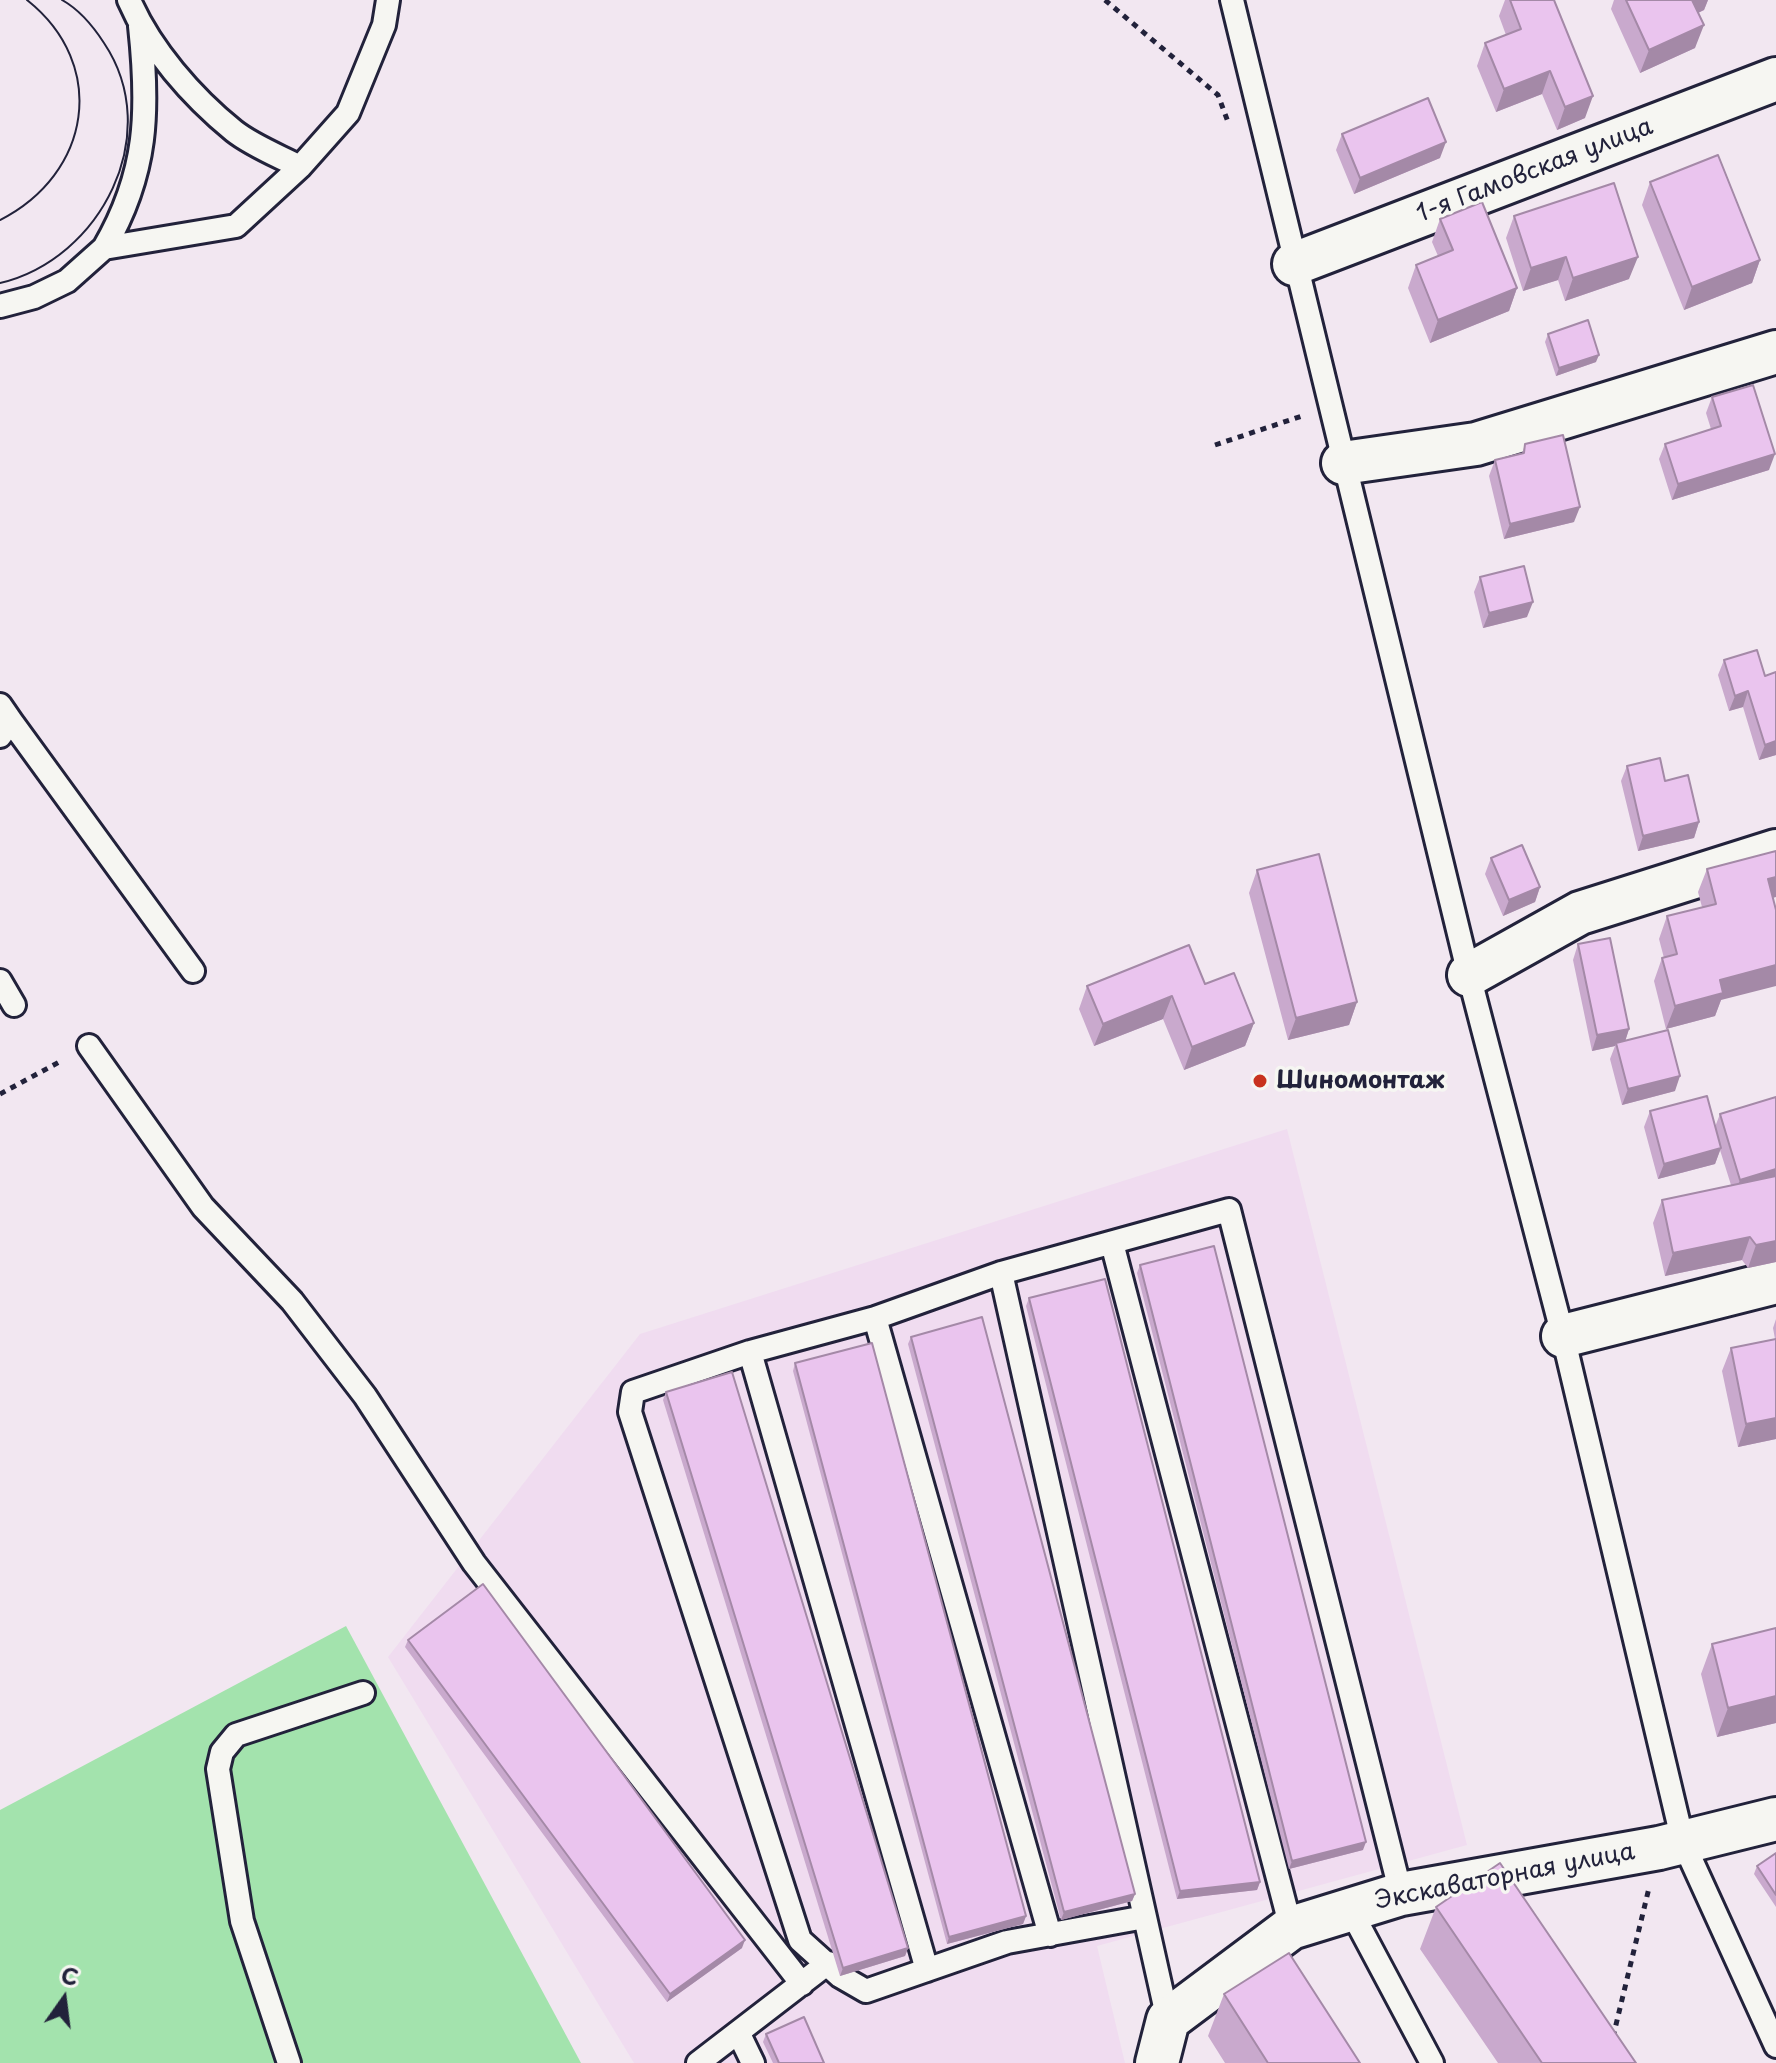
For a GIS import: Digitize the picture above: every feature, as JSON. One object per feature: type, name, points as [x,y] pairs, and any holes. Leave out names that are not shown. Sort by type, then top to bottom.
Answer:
[{"type":"street","name":"1-я Гамовская улица","points":[[1294,264],[1776,79]]},
{"type":"street","points":[[1343,463],[1476,444],[1776,352]]},
{"type":"street","points":[[1469,975],[1580,913],[1776,851]]},
{"type":"street","points":[[1563,1336],[1776,1282]]},
{"type":"street","name":"Экскаваторная улица","points":[[1168,2020],[1291,1928],[1401,1894],[1515,1886],[1776,1819]]},
{"type":"street","points":[[1157,2063],[1168,2020]]},
{"type":"lane","points":[[129,0],[140,26],[179,76],[236,132],[300,167]]},
{"type":"lane","points":[[104,248],[236,226],[300,167],[348,113],[384,25],[388,0]]},
{"type":"lane","points":[[1232,0],[1469,975],[1563,1336],[1671,1845],[1776,2046]]},
{"type":"lane","points":[[0,306],[34,297],[67,281],[104,248],[119,224],[142,155],[145,73],[140,26]]},
{"type":"lane","points":[[4,721],[193,971]]},
{"type":"lane","points":[[0,981],[14,1005]]},
{"type":"lane","points":[[89,1046],[203,1207],[292,1301],[365,1396],[474,1563],[802,1984]]},
{"type":"lane","points":[[1145,1917],[1007,1942],[866,1991],[840,1976],[800,1940],[630,1412],[633,1392],[750,1352],[875,1318],[1001,1273],[1229,1210],[1401,1894]]},
{"type":"lane","points":[[1112,1243],[1291,1928]]},
{"type":"lane","points":[[1001,1273],[1168,2020]]},
{"type":"lane","points":[[875,1318],[1050,1935]]},
{"type":"lane","points":[[750,1352],[927,1970]]},
{"type":"lane","points":[[289,2063],[242,1921],[218,1769],[222,1752],[236,1735],[363,1693]]},
{"type":"lane","points":[[1350,1909],[1432,2063]]},
{"type":"lane","points":[[698,2063],[828,1963]]},
{"type":"lane","points":[[739,2034],[753,2063]]},
{"type":"path","points":[[1105,0],[1218,95],[1229,123]]},
{"type":"path","points":[[1215,445],[1329,407]]},
{"type":"path","points":[[0,1094],[89,1046]]},
{"type":"path","points":[[1612,2040],[1671,1845]]},
{"type":"shaded area","points":[[1287,1129],[1467,1845],[1097,1946],[1125,2063],[634,2063],[388,1657],[640,1334]]},
{"type":"green space","points":[[346,1626],[581,2063],[0,2063],[0,1810]]},
{"type":"building","points":[[1510,0],[1554,0],[1593,96],[1565,107],[1550,71],[1504,89],[1485,43],[1521,29]]},
{"type":"building","points":[[1626,0],[1692,0],[1704,25],[1649,50]]},
{"type":"building","points":[[1428,98],[1446,142],[1360,178],[1342,134]]},
{"type":"building","points":[[1718,155],[1760,260],[1692,287],[1650,182]]},
{"type":"building","points":[[1614,183],[1638,257],[1573,278],[1566,257],[1531,268],[1514,216]]},
{"type":"building","points":[[1482,202],[1517,288],[1438,320],[1416,265],[1453,250],[1440,219]]},
{"type":"building","points":[[1588,320],[1599,355],[1559,368],[1548,334]]},
{"type":"building","points":[[1753,385],[1775,454],[1678,484],[1665,444],[1721,426],[1712,397]]},
{"type":"building","points":[[1563,435],[1580,507],[1510,524],[1495,460],[1524,453],[1525,444]]},
{"type":"building","points":[[1524,566],[1533,602],[1489,613],[1480,577]]},
{"type":"building","points":[[1757,650],[1765,676],[1776,672],[1776,741],[1765,745],[1748,691],[1735,696],[1724,660]]},
{"type":"building","points":[[1660,758],[1665,781],[1688,775],[1699,822],[1643,836],[1627,766]]},
{"type":"building","points":[[1522,845],[1540,887],[1509,900],[1491,858]]},
{"type":"building","points":[[1776,851],[1776,877],[1768,879],[1776,910],[1776,965],[1720,980],[1723,993],[1675,1006],[1662,958],[1677,954],[1667,916],[1716,904],[1707,869]]},
{"type":"building","points":[[1319,854],[1357,1002],[1296,1018],[1257,870]]},
{"type":"building","points":[[1610,938],[1629,1029],[1597,1035],[1578,944]]},
{"type":"building","points":[[1189,945],[1205,984],[1234,973],[1254,1023],[1192,1047],[1172,996],[1103,1024],[1087,986]]},
{"type":"building","points":[[1668,1030],[1680,1076],[1628,1089],[1616,1043]]},
{"type":"building","points":[[1707,1096],[1721,1148],[1664,1164],[1650,1111]]},
{"type":"building","points":[[1776,1097],[1776,1169],[1740,1180],[1720,1114]]},
{"type":"building","points":[[1776,1176],[1776,1241],[1756,1245],[1750,1237],[1673,1253],[1662,1200]]},
{"type":"building","points":[[1214,1246],[1366,1842],[1292,1861],[1140,1265]]},
{"type":"building","points":[[1105,1279],[1260,1882],[1180,1891],[1029,1298]]},
{"type":"building","points":[[982,1317],[1135,1894],[1064,1912],[911,1337]]},
{"type":"building","points":[[1776,1339],[1776,1418],[1746,1424],[1731,1348]]},
{"type":"building","points":[[872,1343],[1026,1916],[949,1937],[795,1363]]},
{"type":"building","points":[[732,1372],[908,1948],[843,1968],[666,1392]]},
{"type":"building","points":[[483,1584],[745,1940],[670,1994],[408,1640]]},
{"type":"building","points":[[1776,1628],[1776,1696],[1728,1708],[1712,1644]]},
{"type":"building","points":[[1776,1853],[1776,1895],[1757,1866]]},
{"type":"building","points":[[1500,1863],[1636,2063],[1542,2063],[1436,1907]]},
{"type":"building","points":[[1289,1953],[1360,2063],[1268,2063],[1224,1994]]},
{"type":"building","points":[[804,2017],[824,2063],[779,2063],[766,2034]]},
{"type":"tram line","points":[[0,220],[31,200],[54,175],[70,147],[78,117],[78,86],[70,55],[53,26],[27,0]]},
{"type":"tram line","points":[[0,283],[36,270],[67,248],[93,221],[113,188],[125,153],[128,116],[121,78],[95,31],[62,0]]},
{"type":"place","name":"Шиномонтаж","points":[[1260,1081]]}]
